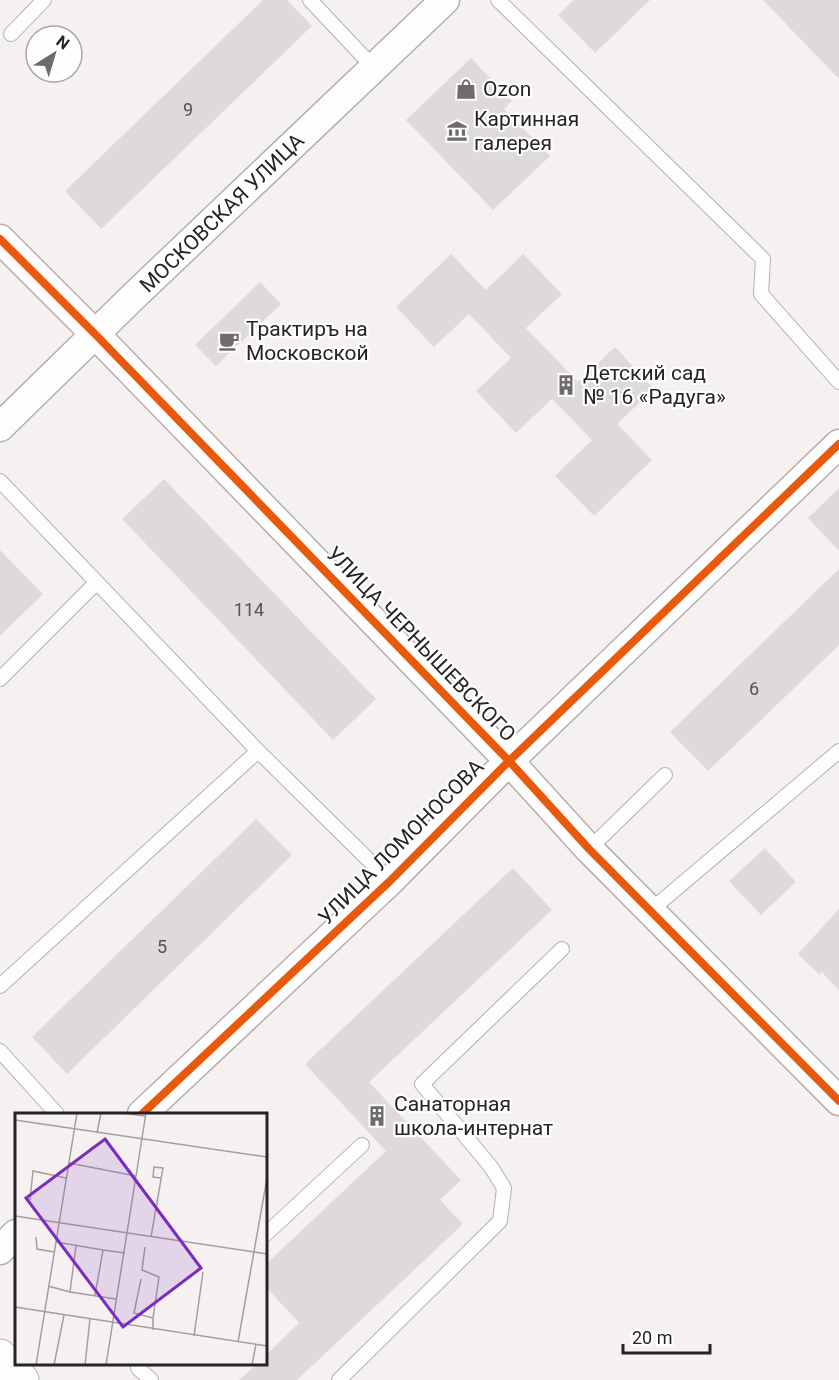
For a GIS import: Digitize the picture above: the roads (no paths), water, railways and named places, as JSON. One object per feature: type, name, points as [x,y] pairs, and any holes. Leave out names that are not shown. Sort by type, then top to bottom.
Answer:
[{"type":"street","name":"МОСКОВСКАЯ УЛИЦА","points":[[0,427],[445,0]]},
{"type":"street","name":"УЛИЦА ЧЕРНЫШЕВСКОГО","points":[[0,239],[509,761],[590,849],[839,1101]]},
{"type":"street","name":"УЛИЦА ЛОМОНОСОВА","points":[[143,1113],[390,881],[509,761],[839,444]]},
{"type":"street","points":[[0,1250],[15,1235]]},
{"type":"street","points":[[0,1356],[22,1380]]},
{"type":"lane","points":[[11,34],[44,0]]},
{"type":"lane","points":[[309,0],[374,68]]},
{"type":"lane","points":[[498,0],[763,259],[761,294],[839,382]]},
{"type":"lane","points":[[0,481],[258,751],[390,881]]},
{"type":"lane","points":[[0,679],[96,583]]},
{"type":"lane","points":[[0,986],[258,751]]},
{"type":"lane","points":[[651,910],[839,751]]},
{"type":"lane","points":[[590,849],[666,775]]},
{"type":"lane","points":[[339,1380],[500,1221],[504,1188],[491,1167],[422,1084],[562,949]]},
{"type":"lane","points":[[0,1051],[56,1113]]},
{"type":"lane","points":[[267,1233],[362,1145]]},
{"type":"lane","points":[[139,1365],[138,1368],[151,1380]]},
{"type":"place","name":"Ozon","points":[[466,89]]},
{"type":"place","name":"Картинная галерея","points":[[457,131]]},
{"type":"place","name":"Трактиръ на Московской","points":[[229,341]]},
{"type":"place","name":"Детский сад № 16 «Радуга»","points":[[566,385]]},
{"type":"place","name":"Санаторная школа-интернат","points":[[377,1116]]}]
